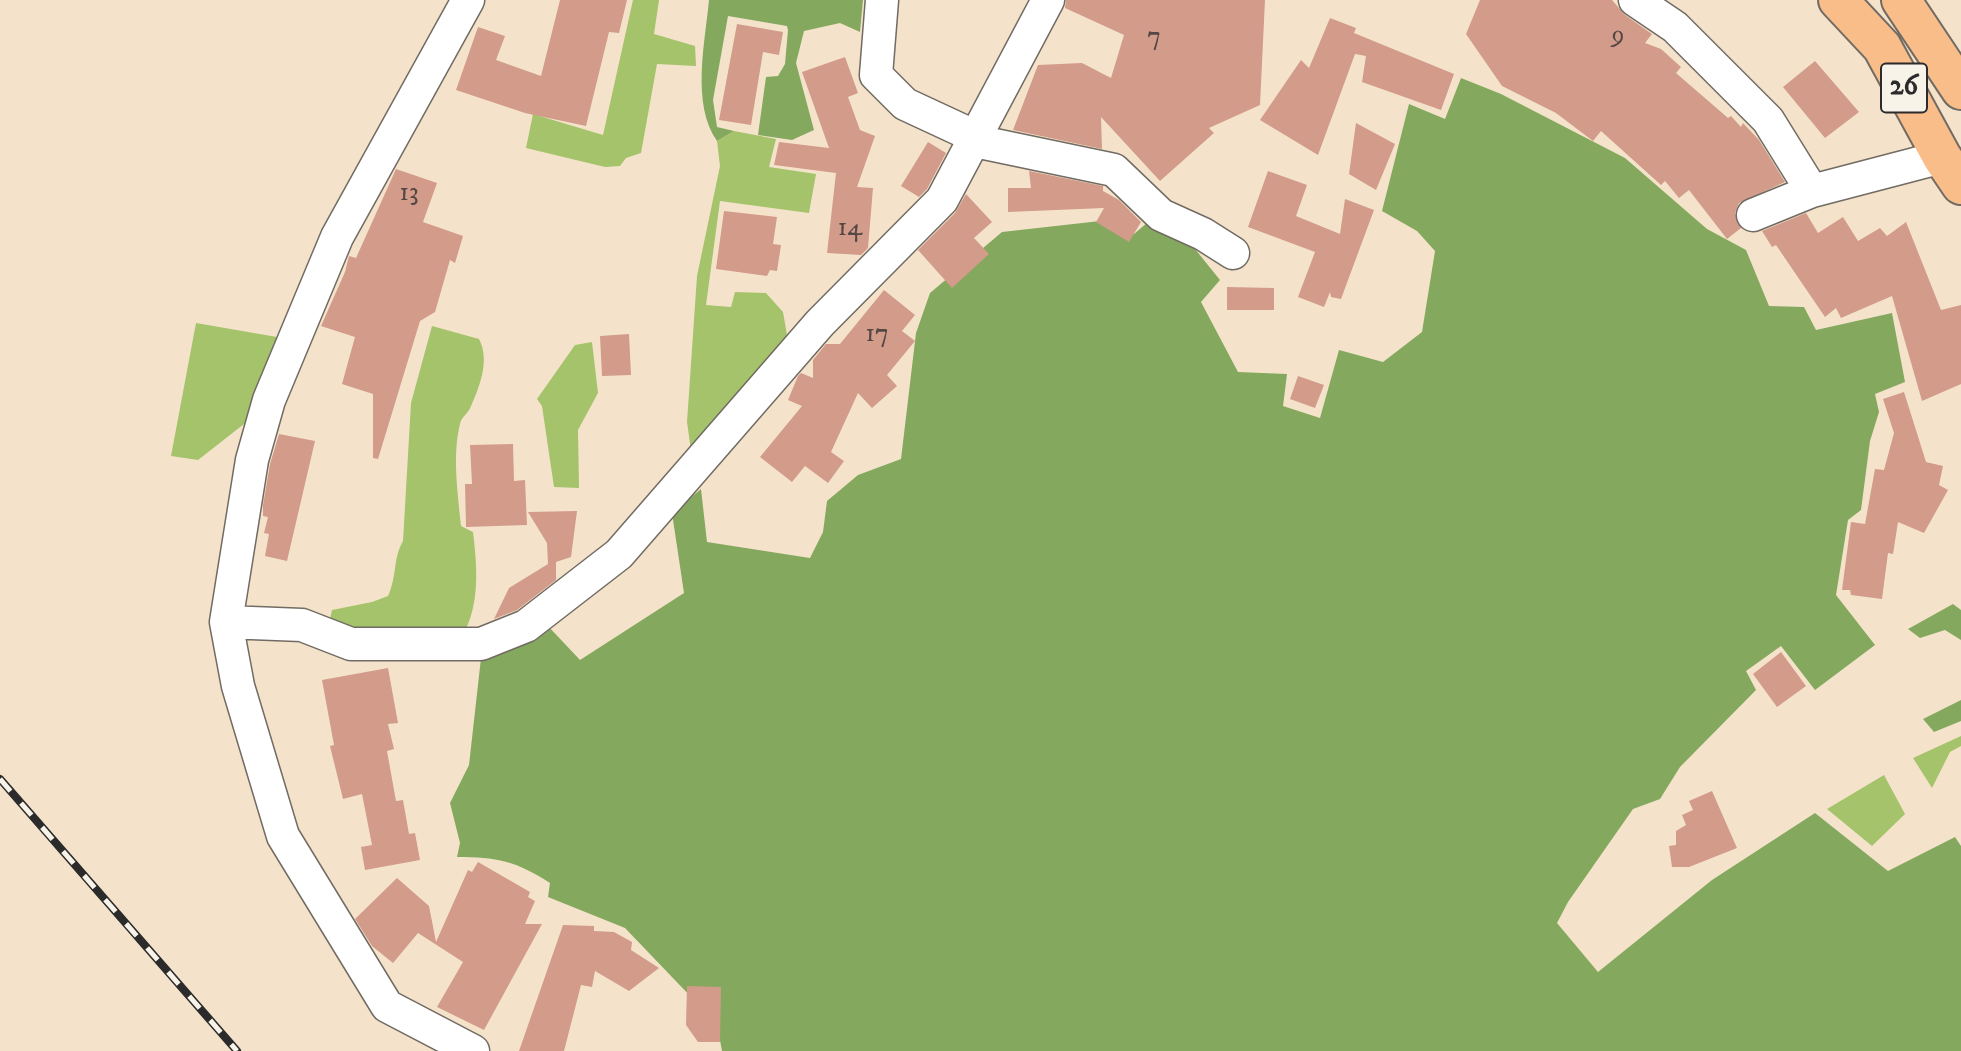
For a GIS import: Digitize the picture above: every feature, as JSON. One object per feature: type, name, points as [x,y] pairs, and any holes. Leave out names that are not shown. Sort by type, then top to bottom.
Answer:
[{"type":"main road","name":"26","points":[[1838,0],[1882,47],[1952,171]]},
{"type":"main road","name":"26","points":[[1901,0],[1961,90]]},
{"type":"street","points":[[468,0],[337,237],[269,400],[252,460],[226,622],[238,686],[283,835],[387,1006],[473,1051]]},
{"type":"street","points":[[882,0],[876,75],[905,104],[961,130],[975,141],[1114,170],[1161,215],[1203,234],[1233,253]]},
{"type":"street","points":[[226,622],[302,625],[351,644],[481,644],[526,626],[619,554],[820,323],[942,200],[1048,0]]},
{"type":"street","points":[[1635,0],[1675,27],[1768,120],[1812,191]]},
{"type":"street","points":[[1753,215],[1812,191],[1952,171]]},
{"type":"green space","points":[[633,0],[659,0],[654,34],[695,46],[696,66],[657,64],[641,153],[626,158],[620,166],[605,167],[526,148],[533,114],[603,135]]},
{"type":"green space","points":[[709,0],[863,0],[860,32],[840,23],[804,31],[796,63],[814,130],[792,140],[758,135],[766,77],[778,76],[785,64],[787,26],[728,16],[713,100],[717,127],[734,131],[717,141],[709,126],[702,91]]},
{"type":"green space","points":[[1461,78],[1501,94],[1625,158],[1707,229],[1746,250],[1769,306],[1804,307],[1816,330],[1892,313],[1905,382],[1875,394],[1879,412],[1870,441],[1861,510],[1848,520],[1836,595],[1875,645],[1815,690],[1781,646],[1746,671],[1756,690],[1680,767],[1660,799],[1633,809],[1568,902],[1557,923],[1598,972],[1712,880],[1815,813],[1888,871],[1955,837],[1961,846],[1961,1051],[722,1051],[717,1024],[625,928],[548,897],[550,883],[516,865],[495,859],[457,857],[460,843],[450,803],[469,765],[481,658],[548,626],[580,660],[684,593],[672,513],[701,489],[707,542],[810,558],[823,532],[827,501],[858,475],[901,459],[916,333],[930,293],[1002,232],[1109,220],[1134,234],[1148,222],[1195,249],[1220,280],[1201,302],[1238,372],[1287,374],[1283,406],[1320,418],[1339,350],[1383,362],[1422,332],[1435,251],[1417,231],[1382,211],[1409,104],[1445,119]]},
{"type":"green space","points":[[734,131],[776,139],[769,167],[816,174],[809,213],[720,201],[706,305],[731,307],[735,292],[766,293],[783,312],[787,335],[691,451],[687,422],[697,276],[720,166],[717,141]]},
{"type":"green space","points":[[196,323],[277,337],[252,424],[244,424],[198,460],[171,456]]},
{"type":"green space","points":[[432,326],[479,339],[484,356],[480,382],[470,408],[461,422],[456,449],[461,526],[473,532],[476,583],[473,608],[465,631],[368,635],[330,619],[332,610],[372,602],[388,596],[391,589],[403,541],[411,403]]},
{"type":"green space","points":[[592,342],[598,393],[578,430],[579,488],[554,487],[542,406],[537,399],[575,345]]},
{"type":"green space","points":[[1953,604],[1961,610],[1961,640],[1945,630],[1920,638],[1908,629]]},
{"type":"green space","points":[[1961,700],[1961,721],[1934,732],[1923,719]]},
{"type":"green space","points":[[1961,736],[1961,746],[1950,752],[1932,788],[1913,758]]},
{"type":"green space","points":[[1884,775],[1905,814],[1872,846],[1827,809]]},
{"type":"building","points":[[560,0],[627,0],[619,33],[609,32],[586,126],[525,113],[456,90],[478,27],[505,36],[496,60],[541,76]]},
{"type":"building","points":[[1066,0],[1265,0],[1260,105],[1209,128],[1214,133],[1160,181],[1101,117],[1102,149],[1013,130],[1038,65],[1082,63],[1111,78],[1124,35],[1065,8]]},
{"type":"building","points":[[1480,0],[1612,0],[1625,15],[1652,34],[1645,43],[1661,49],[1681,67],[1676,73],[1728,118],[1731,116],[1741,127],[1743,123],[1759,140],[1785,182],[1739,203],[1735,213],[1741,228],[1727,239],[1689,190],[1679,198],[1665,181],[1661,185],[1601,131],[1593,141],[1556,113],[1502,86],[1466,34]]},
{"type":"building","points":[[1330,18],[1356,28],[1354,33],[1454,74],[1441,110],[1362,82],[1366,56],[1355,54],[1318,155],[1260,120],[1301,60],[1309,68]]},
{"type":"building","points":[[737,24],[783,32],[779,55],[763,52],[751,125],[719,120]]},
{"type":"building","points":[[845,57],[858,93],[848,97],[860,130],[875,136],[857,187],[873,188],[868,248],[861,255],[827,253],[836,173],[774,165],[779,142],[829,148],[802,72]]},
{"type":"building","points":[[1815,61],[1859,112],[1825,138],[1783,87]]},
{"type":"building","points":[[1356,123],[1395,144],[1376,190],[1349,174]]},
{"type":"building","points":[[928,142],[946,153],[927,189],[919,197],[901,186]]},
{"type":"building","points":[[396,169],[437,183],[423,222],[463,236],[455,263],[450,260],[435,312],[420,321],[378,459],[373,458],[373,394],[342,384],[355,337],[321,326],[345,272],[349,256],[356,258]]},
{"type":"building","points":[[1029,171],[1103,186],[1103,191],[1119,200],[1141,222],[1129,242],[1096,222],[1104,208],[1008,212],[1008,188],[1031,188]]},
{"type":"building","points":[[1268,171],[1307,185],[1296,216],[1340,234],[1345,199],[1374,210],[1341,299],[1331,297],[1330,292],[1324,307],[1298,297],[1315,252],[1248,227]]},
{"type":"building","points":[[966,194],[992,222],[974,238],[989,254],[952,288],[918,250],[955,213]]},
{"type":"building","points":[[724,211],[777,217],[773,244],[781,245],[777,271],[770,270],[767,276],[716,269]]},
{"type":"building","points":[[1806,213],[1818,233],[1843,217],[1858,241],[1880,228],[1887,236],[1906,222],[1941,310],[1961,305],[1961,384],[1922,401],[1892,296],[1841,318],[1836,308],[1825,317],[1776,245],[1772,247],[1762,231]]},
{"type":"building","points":[[1227,287],[1274,288],[1274,310],[1227,310]]},
{"type":"building","points":[[884,290],[915,315],[902,331],[915,341],[887,375],[897,386],[872,408],[858,393],[831,452],[844,461],[828,483],[805,466],[792,482],[760,457],[802,406],[788,400],[798,376],[801,373],[813,378],[813,360],[826,344],[840,344]]},
{"type":"building","points":[[629,334],[631,375],[602,376],[600,336]]},
{"type":"building","points":[[1298,376],[1324,385],[1315,408],[1290,399]]},
{"type":"building","points":[[1904,392],[1926,462],[1943,466],[1939,485],[1948,490],[1924,533],[1898,522],[1893,554],[1888,553],[1882,599],[1851,595],[1850,590],[1842,590],[1851,522],[1865,524],[1875,469],[1884,470],[1894,433],[1883,399]]},
{"type":"building","points":[[279,434],[315,441],[287,561],[265,556],[269,534],[264,533],[268,517],[263,516],[263,505],[270,464]]},
{"type":"building","points":[[513,444],[514,481],[525,480],[527,525],[466,527],[465,484],[472,484],[470,445]]},
{"type":"building","points":[[577,511],[571,557],[556,562],[556,580],[517,610],[494,619],[509,588],[548,564],[547,543],[528,512]]},
{"type":"building","points":[[1781,652],[1806,686],[1777,707],[1753,674]]},
{"type":"building","points":[[388,668],[398,723],[388,724],[394,749],[387,751],[396,801],[403,800],[409,834],[415,833],[420,860],[365,870],[361,847],[372,845],[362,794],[343,799],[330,746],[334,745],[322,680]]},
{"type":"building","points":[[1712,791],[1737,848],[1689,867],[1672,867],[1669,846],[1676,845],[1676,831],[1686,825],[1682,815],[1693,810],[1689,801]]},
{"type":"building","points":[[478,862],[530,892],[528,897],[535,901],[525,924],[542,924],[484,1030],[437,1007],[463,962],[418,933],[393,963],[372,946],[355,919],[397,878],[429,906],[436,942],[468,870],[472,872]]},
{"type":"building","points":[[563,925],[594,926],[594,931],[614,932],[632,942],[631,950],[659,968],[629,991],[595,971],[592,987],[581,985],[564,1051],[519,1051]]},
{"type":"building","points":[[687,986],[721,987],[720,1042],[698,1042],[686,1025]]},
{"type":"railway","points":[[0,779],[237,1051]]}]
